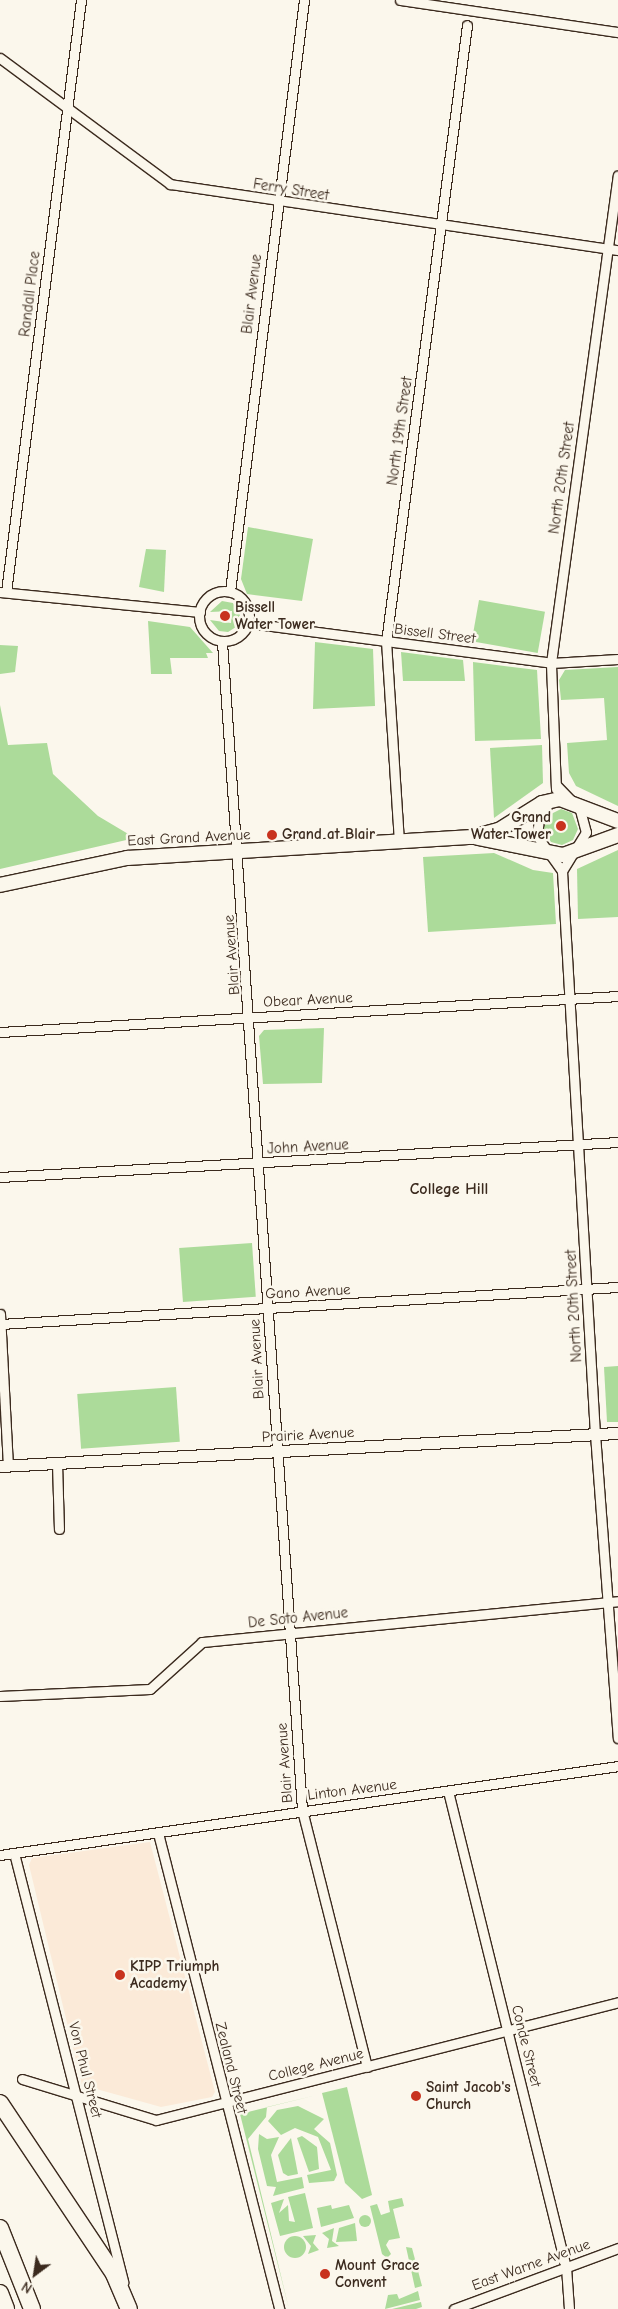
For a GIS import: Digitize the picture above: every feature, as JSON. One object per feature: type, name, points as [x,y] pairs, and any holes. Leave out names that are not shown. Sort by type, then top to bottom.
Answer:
[{"type":"highway","points":[[0,2103],[128,2302]]},
{"type":"highway","points":[[0,2228],[32,2309]]},
{"type":"highway","points":[[0,2293],[6,2309]]},
{"type":"main road","name":"East Grand Avenue","points":[[0,885],[104,860],[472,837],[499,830],[550,800]]},
{"type":"main road","points":[[550,800],[570,800],[618,821]]},
{"type":"main road","name":"East Grand Avenue","points":[[472,837],[550,855],[572,853],[618,835]]},
{"type":"street","name":"Randall Place","points":[[3,592],[82,0]]},
{"type":"street","name":"Blair Avenue","points":[[230,591],[277,202],[304,0]]},
{"type":"street","points":[[400,0],[469,5],[618,32]]},
{"type":"street","name":"North 19th Street","points":[[399,842],[386,642],[467,25]]},
{"type":"street","name":"Ferry Street","points":[[0,58],[170,184],[441,227],[618,250]]},
{"type":"street","name":"North 20th Street","points":[[618,176],[551,663],[557,786],[537,828],[540,843],[562,871],[595,1434],[618,1738]]},
{"type":"street","points":[[230,591],[246,603],[248,623],[239,636],[222,642],[203,629],[200,612],[210,595],[230,591]]},
{"type":"street","points":[[3,592],[200,612]]},
{"type":"street","name":"Bissell Street","points":[[248,623],[551,663],[618,659]]},
{"type":"street","name":"Blair Avenue","points":[[222,642],[239,852],[260,1163],[276,1452],[302,1810],[367,2067]]},
{"type":"street","points":[[557,786],[583,818],[586,832],[562,871]]},
{"type":"street","name":"Obear Avenue","points":[[0,1032],[618,996]]},
{"type":"street","name":"John Avenue","points":[[0,1177],[618,1142]]},
{"type":"street","name":"Gano Avenue","points":[[0,1324],[618,1288]]},
{"type":"street","points":[[0,1314],[4,1466]]},
{"type":"street","name":"Prairie Avenue","points":[[4,1466],[618,1433]]},
{"type":"street","points":[[57,1463],[58,1529]]},
{"type":"street","name":"De Soto Avenue","points":[[0,1696],[150,1689],[202,1642],[618,1601]]},
{"type":"street","name":"Linton Avenue","points":[[0,1854],[618,1766]]},
{"type":"street","name":"Conde Street","points":[[448,1791],[509,2030],[566,2267],[569,2309]]},
{"type":"street","name":"Zealand Street","points":[[158,1833],[279,2309]]},
{"type":"street","name":"Von Phul Street","points":[[14,1853],[78,2096],[128,2302]]},
{"type":"street","name":"College Avenue","points":[[22,2080],[156,2120],[618,2002]]},
{"type":"street","name":"East Warne Avenue","points":[[454,2309],[618,2248]]},
{"type":"shaded area","name":"KIPP Triumph Academy","points":[[150,1842],[215,2092],[212,2097],[161,2107],[82,2085],[29,1865],[32,1858]]},
{"type":"green space","points":[[248,527],[313,539],[302,601],[247,594],[241,579]]},
{"type":"green space","points":[[146,549],[166,550],[164,592],[139,587]]},
{"type":"green space","points":[[479,600],[545,612],[538,653],[472,641]]},
{"type":"green space","points":[[222,601],[233,603],[240,615],[236,627],[228,632],[219,631],[210,620],[231,623],[232,611],[210,612]]},
{"type":"green space","points":[[148,621],[190,627],[213,653],[206,653],[208,658],[170,658],[172,674],[151,674]]},
{"type":"green space","points":[[315,642],[373,649],[375,706],[313,709]]},
{"type":"green space","points":[[0,645],[18,646],[15,672],[0,674]]},
{"type":"green space","points":[[401,652],[463,660],[465,681],[403,681]]},
{"type":"green space","points":[[473,662],[537,670],[541,739],[475,741]]},
{"type":"green space","points":[[618,667],[618,806],[576,786],[569,773],[567,743],[607,740],[604,698],[561,700],[559,680],[565,670]]},
{"type":"green space","points":[[0,705],[8,745],[47,743],[53,774],[98,816],[135,838],[0,869]]},
{"type":"green space","points":[[542,745],[543,783],[494,818],[490,748]]},
{"type":"green space","points":[[561,809],[572,813],[578,829],[573,840],[562,845],[551,842],[542,828],[545,817]],"holes":[[[562,820],[566,828],[559,832],[555,824]]]},
{"type":"green space","points":[[618,850],[618,917],[578,919],[577,869]]},
{"type":"green space","points":[[494,853],[533,870],[553,873],[556,924],[428,932],[423,857]]},
{"type":"green space","points":[[324,1028],[322,1083],[263,1084],[259,1036],[264,1030]]},
{"type":"green space","points":[[252,1243],[256,1297],[183,1302],[179,1248]]},
{"type":"green space","points":[[618,1366],[618,1422],[607,1422],[604,1367]]},
{"type":"green space","points":[[176,1387],[180,1442],[81,1449],[77,1394]]},
{"type":"green space","points":[[347,2087],[372,2195],[362,2199],[345,2183],[322,2093]]},
{"type":"green space","points":[[298,2106],[324,2119],[314,2129],[330,2143],[337,2175],[334,2181],[309,2183],[307,2175],[331,2170],[318,2137],[295,2128],[281,2135],[268,2121],[277,2110]]},
{"type":"green space","points":[[267,2107],[266,2117],[248,2139],[289,2309],[240,2114]]},
{"type":"green space","points":[[259,2134],[267,2139],[279,2137],[271,2155],[277,2182],[302,2177],[304,2188],[273,2196],[276,2187],[267,2186],[258,2149]]},
{"type":"green space","points":[[302,2136],[317,2147],[319,2169],[309,2172],[297,2138]]},
{"type":"green space","points":[[291,2138],[298,2174],[288,2176],[283,2173],[278,2155]]},
{"type":"green space","points":[[305,2193],[313,2228],[280,2236],[271,2203],[284,2199],[279,2213],[288,2205],[289,2221],[295,2222],[288,2197]]},
{"type":"green space","points":[[402,2198],[404,2206],[393,2209],[400,2238],[389,2240],[386,2245],[391,2254],[387,2258],[382,2254],[370,2206],[377,2204],[381,2215],[390,2212],[388,2201]]},
{"type":"green space","points":[[331,2205],[332,2209],[349,2205],[354,2218],[321,2227],[317,2208]]},
{"type":"green space","points":[[363,2215],[367,2215],[371,2221],[367,2227],[363,2227],[359,2223],[359,2219]]},
{"type":"green space","points":[[355,2223],[357,2241],[336,2242],[339,2228]]},
{"type":"green space","points":[[334,2228],[332,2241],[339,2246],[327,2248],[329,2239],[322,2233]]},
{"type":"green space","points":[[316,2235],[313,2243],[319,2250],[308,2254],[311,2246],[303,2236]]},
{"type":"green space","points":[[295,2236],[303,2239],[306,2247],[303,2255],[295,2258],[287,2255],[284,2247],[287,2239]]},
{"type":"green space","points":[[406,2247],[412,2248],[422,2286],[415,2288]]},
{"type":"green space","points":[[418,2291],[420,2300],[385,2309],[388,2295],[397,2294],[399,2299]]},
{"type":"green space","points":[[421,2302],[422,2307],[416,2309],[392,2309]]},
{"type":"place","name":"Bissell Water Tower","points":[[225,616]]},
{"type":"place","name":"Grand Water Tower","points":[[561,826]]},
{"type":"place","name":"Grand at Blair","points":[[272,835]]},
{"type":"place","name":"KIPP Triumph Academy","points":[[120,1975]]},
{"type":"place","name":"Saint Jacob's Church","points":[[416,2096]]},
{"type":"place","name":"Mount Grace Convent","points":[[325,2274]]},
{"type":"district","name":"College Hill","points":[[449,1189]]}]
